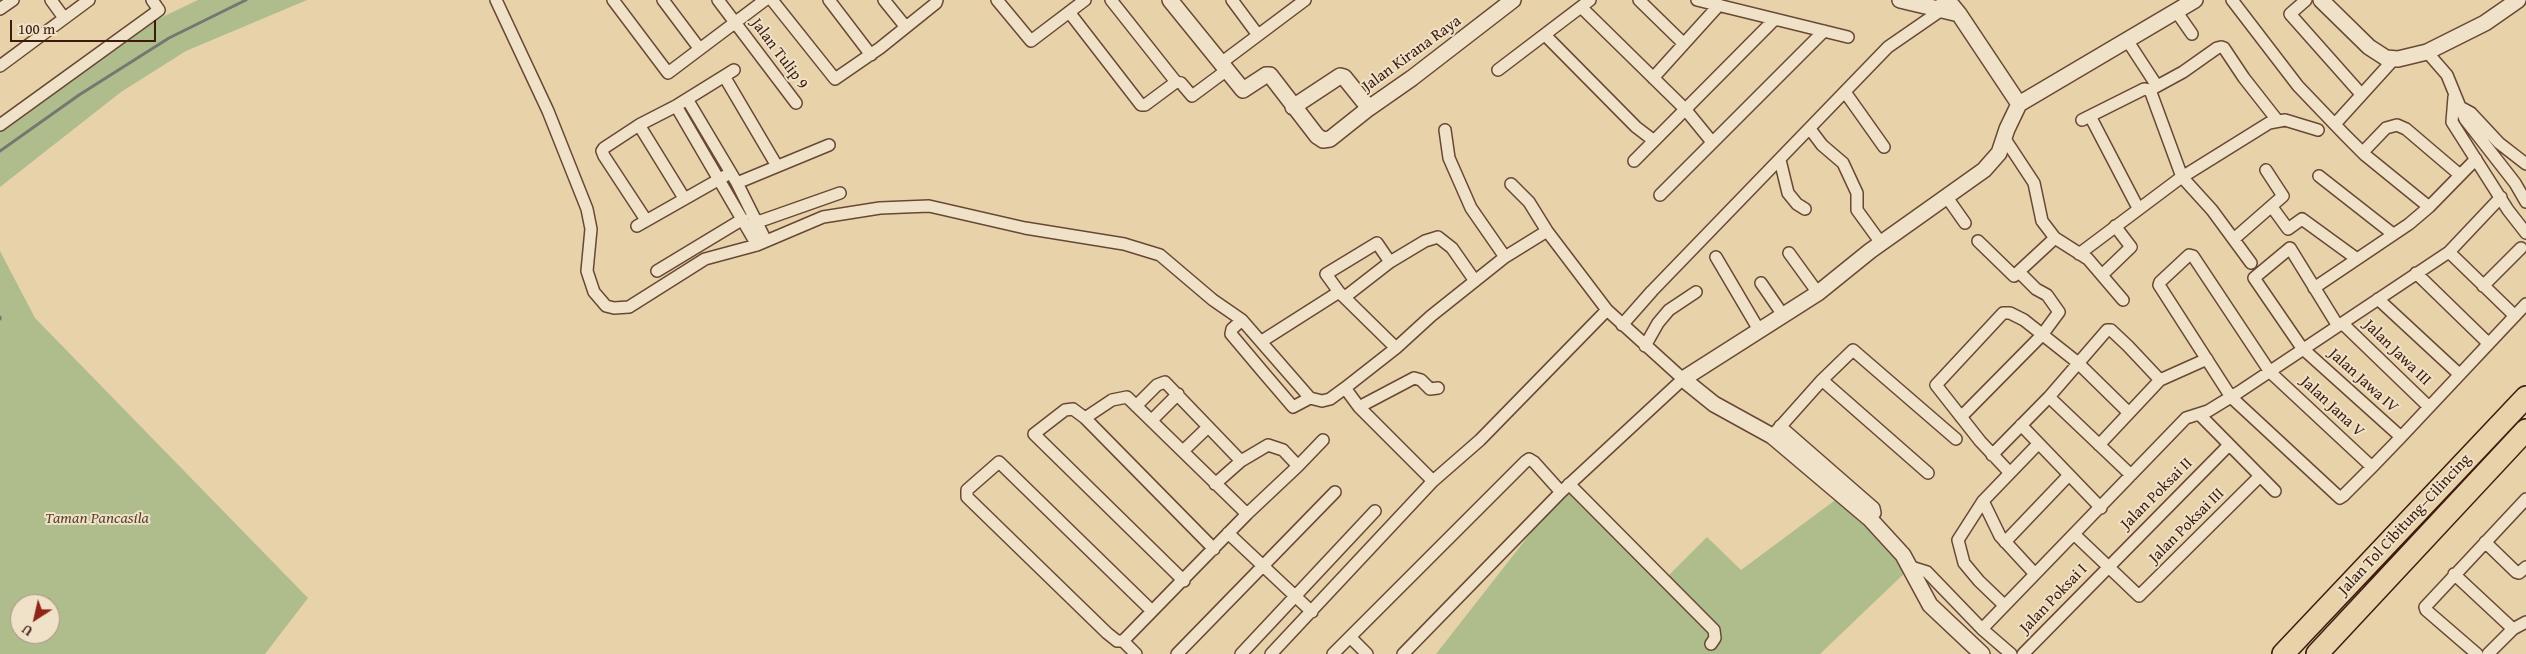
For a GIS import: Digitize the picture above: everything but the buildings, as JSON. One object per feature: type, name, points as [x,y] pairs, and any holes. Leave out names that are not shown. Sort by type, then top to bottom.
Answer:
[{"type":"highway","name":"Jalan Tol Cibitung–Cilincing","points":[[2283,654],[2526,397]]},
{"type":"highway","name":"Jalan Tol Cibitung–Cilincing","points":[[2317,654],[2526,430]]},
{"type":"street","points":[[0,10],[13,0]]},
{"type":"street","points":[[51,0],[64,18]]},
{"type":"street","points":[[0,66],[89,0]]},
{"type":"street","points":[[0,125],[159,10],[152,0]]},
{"type":"street","points":[[496,0],[498,9],[548,111],[584,198],[591,221],[587,271],[594,292],[606,306],[629,307],[705,259],[762,243],[824,217],[880,208],[929,206],[1025,228],[1124,244],[1160,255],[1213,300],[1242,320],[1310,398]]},
{"type":"street","points":[[613,0],[668,73],[765,0]]},
{"type":"street","points":[[663,0],[699,48]]},
{"type":"street","name":"Jalan Tulip 9","points":[[718,0],[796,104]]},
{"type":"street","points":[[772,0],[835,78],[871,55],[937,2]]},
{"type":"street","points":[[828,0],[871,55]]},
{"type":"street","points":[[884,0],[905,26]]},
{"type":"street","points":[[1014,0],[1000,4],[1031,41],[1085,0]]},
{"type":"street","points":[[1111,0],[1176,82],[1181,83],[1192,96],[1258,35],[1305,0]]},
{"type":"street","points":[[1170,0],[1245,90],[1266,75],[1270,75],[1293,107],[1317,136],[1323,140],[1330,139],[1369,108]]},
{"type":"street","points":[[1232,0],[1258,35]]},
{"type":"street","name":"Jalan Kirana Raya","points":[[1293,107],[1340,76],[1344,77],[1369,108],[1412,78],[1513,0]]},
{"type":"street","points":[[1639,0],[1683,43]]},
{"type":"street","points":[[1697,0],[1848,37]]},
{"type":"street","points":[[1900,0],[1950,6],[2019,104]]},
{"type":"street","points":[[1403,654],[1565,488],[1684,379],[1818,293],[1881,243],[1984,170],[1999,153],[2019,104],[2195,0]]},
{"type":"street","points":[[2232,0],[2298,86],[2363,152],[2429,207]]},
{"type":"street","points":[[2306,0],[2290,14],[2361,94]]},
{"type":"street","points":[[2321,0],[2369,47],[2386,58],[2412,58],[2427,52],[2485,23],[2518,0]]},
{"type":"street","points":[[1498,70],[1586,4],[1653,78],[1685,109],[1712,142]]},
{"type":"street","points":[[1653,78],[1683,43],[1719,6]]},
{"type":"street","points":[[1622,326],[1652,291],[1888,47],[1950,6]]},
{"type":"street","points":[[2176,11],[2192,34]]},
{"type":"street","points":[[1069,12],[1139,103],[1145,105],[1176,82]]},
{"type":"street","points":[[1634,161],[1775,19]]},
{"type":"street","points":[[1660,195],[1824,31]]},
{"type":"street","points":[[1545,35],[1636,127],[1653,140]]},
{"type":"street","points":[[2127,40],[2153,88],[2182,177],[2235,238],[2251,263]]},
{"type":"street","points":[[2138,208],[2086,118],[2144,89],[2153,88],[2183,72],[2217,48],[2224,48],[2244,78],[2278,120]]},
{"type":"street","points":[[2427,52],[2447,75],[2465,120],[2515,183],[2526,202]]},
{"type":"street","points":[[2335,124],[2394,58]]},
{"type":"street","points":[[777,166],[729,73],[676,106],[639,125],[602,151],[642,223],[719,178],[734,178],[777,166],[829,145]]},
{"type":"street","points":[[1845,92],[1884,147]]},
{"type":"street","points":[[687,99],[758,222],[762,243]]},
{"type":"street","points":[[2457,101],[2452,122],[2508,210],[2526,233]]},
{"type":"street","points":[[2457,101],[2499,143],[2526,164]]},
{"type":"street","points":[[676,106],[745,223],[762,243]]},
{"type":"street","points":[[2079,254],[2138,208],[2182,177],[2258,129],[2278,120],[2285,120],[2318,130]]},
{"type":"street","points":[[639,125],[684,198]]},
{"type":"street","points":[[2363,152],[2386,128],[2397,125],[2406,130],[2460,175]]},
{"type":"street","points":[[1810,129],[1822,145],[1843,163],[1857,193],[1857,210],[1881,243]]},
{"type":"street","points":[[1445,130],[1449,158],[1471,208],[1505,258]]},
{"type":"street","points":[[2005,139],[2034,183],[2042,222],[2055,238],[2088,259],[2123,300]]},
{"type":"street","points":[[2314,288],[2429,207],[2476,159]]},
{"type":"street","points":[[1780,160],[1788,193],[1797,204],[1805,209]]},
{"type":"street","points":[[2235,238],[2283,196],[2266,170]]},
{"type":"street","points":[[2319,176],[2393,234]]},
{"type":"street","points":[[1511,184],[1529,202],[1547,231],[1607,310],[1622,326],[1714,404],[1776,431],[1870,519],[1911,567],[1930,605],[1982,654]]},
{"type":"street","points":[[657,271],[745,223],[758,222],[840,193]]},
{"type":"street","points":[[1946,196],[1965,223]]},
{"type":"street","points":[[1982,629],[2075,535],[2186,418],[2199,414],[2231,397],[2449,252],[2501,197]]},
{"type":"street","points":[[2272,207],[2288,229],[2302,219],[2357,259]]},
{"type":"street","points":[[2102,275],[2131,247],[2115,226]]},
{"type":"street","points":[[1242,320],[1232,329],[1231,334],[1293,406],[1310,398],[1326,400],[1345,388],[1396,348],[1430,316],[1505,258],[1547,231]]},
{"type":"street","points":[[1262,341],[1342,295],[1425,241],[1438,237],[1452,248],[1475,281]]},
{"type":"street","points":[[1978,241],[2013,276],[2020,273],[2055,238]]},
{"type":"street","points":[[1390,262],[1377,242],[1327,271],[1326,274],[1342,295],[1396,348]]},
{"type":"street","name":"Jalan Jawa IV","points":[[2314,288],[2290,248],[2254,278],[2302,348],[2401,437]]},
{"type":"street","points":[[2483,286],[2521,248]]},
{"type":"street","points":[[2449,252],[2515,316]]},
{"type":"street","points":[[1789,254],[1818,293]]},
{"type":"street","name":"Jalan Jana V","points":[[2207,359],[2159,285],[2191,255],[2270,372],[2372,467]]},
{"type":"street","points":[[1716,257],[1759,330]]},
{"type":"street","points":[[1961,417],[2042,335],[2059,312],[2047,295],[2036,289],[2020,273]]},
{"type":"street","points":[[2416,273],[2488,343]]},
{"type":"street","points":[[1761,284],[1783,315]]},
{"type":"street","name":"Jalan Jawa III","points":[[2314,288],[2340,324],[2428,407]]},
{"type":"street","points":[[1645,346],[1669,310],[1696,292]]},
{"type":"street","points":[[2378,299],[2459,374]]},
{"type":"street","points":[[2099,445],[2160,380],[2207,359],[2231,397],[2338,497],[2343,496],[2526,304]]},
{"type":"street","points":[[1271,654],[1433,481],[1480,440],[1607,310]]},
{"type":"street","points":[[2010,473],[1992,455],[1936,386],[2002,314],[2014,315],[2077,362],[2130,414]]},
{"type":"street","points":[[1992,455],[2049,397],[2077,362],[2109,329],[2160,380]]},
{"type":"street","points":[[1776,431],[1822,380],[1855,350],[1956,440]]},
{"type":"street","points":[[1263,372],[1278,360]]},
{"type":"street","points":[[1359,407],[1414,378],[1422,380],[1430,389],[1438,388]]},
{"type":"street","points":[[1822,380],[1928,473]]},
{"type":"street","points":[[1136,406],[1161,381],[1165,382],[1178,394],[1207,428],[1241,461]]},
{"type":"street","points":[[1345,388],[1359,407],[1433,481]]},
{"type":"street","points":[[1152,420],[1178,394]]},
{"type":"street","points":[[1084,418],[1102,405],[1122,397],[1128,398],[1247,514]]},
{"type":"street","points":[[2049,397],[2131,475]]},
{"type":"street","points":[[1184,581],[1034,434],[1065,410],[1073,409],[1214,549]]},
{"type":"street","points":[[2199,414],[2275,491]]},
{"type":"street","points":[[2021,426],[2101,508]]},
{"type":"street","points":[[1184,451],[1207,428]]},
{"type":"street","points":[[1123,641],[1184,581],[1228,533],[1323,440]]},
{"type":"street","points":[[2004,605],[1979,581],[1964,563],[1957,542],[1983,501],[2038,444]]},
{"type":"street","points":[[1215,484],[1241,461],[1268,445],[1283,450],[1298,466]]},
{"type":"street","name":"Jalan Poksai II","points":[[2108,566],[2229,445]]},
{"type":"street","points":[[1333,654],[1530,459],[1565,488],[1714,630],[1715,638],[1710,644]]},
{"type":"street","points":[[1136,654],[1123,641],[1117,641],[1107,633],[967,497],[966,491],[999,462],[1152,611]]},
{"type":"street","points":[[2005,542],[2069,475]]},
{"type":"street","name":"Jalan Poksai III","points":[[2108,566],[2137,595],[2141,595],[2260,476]]},
{"type":"street","points":[[1178,654],[1335,492]]},
{"type":"street","points":[[2476,654],[2425,608],[2454,574],[2526,500]]},
{"type":"street","points":[[1983,501],[2005,542],[2036,574]]},
{"type":"street","points":[[1241,654],[1375,511]]},
{"type":"street","points":[[1228,533],[1312,612]]},
{"type":"street","points":[[2075,535],[2108,566]]},
{"type":"street","points":[[2484,542],[2516,572],[2519,573],[2526,567]]},
{"type":"street","name":"Jalan Poksai I","points":[[2023,654],[2108,566]]},
{"type":"street","points":[[1911,567],[1927,572],[1982,629],[2011,654]]},
{"type":"street","points":[[2454,574],[2513,629]]},
{"type":"street","points":[[2488,654],[2513,629],[2526,622]]},
{"type":"street","points":[[1350,636],[1367,654]]},
{"type":"green space","points":[[198,0],[307,0],[186,51],[121,92],[0,187],[0,130],[156,20]]},
{"type":"green space","name":"Taman Pancasila","points":[[0,251],[35,318],[308,598],[265,654],[0,654]]},
{"type":"green space","points":[[1569,484],[1664,580],[1707,537],[1741,570],[1842,495],[1911,567],[1820,654],[1436,654]]},
{"type":"waterway","points":[[0,151],[79,95],[169,38],[246,0]]}]
